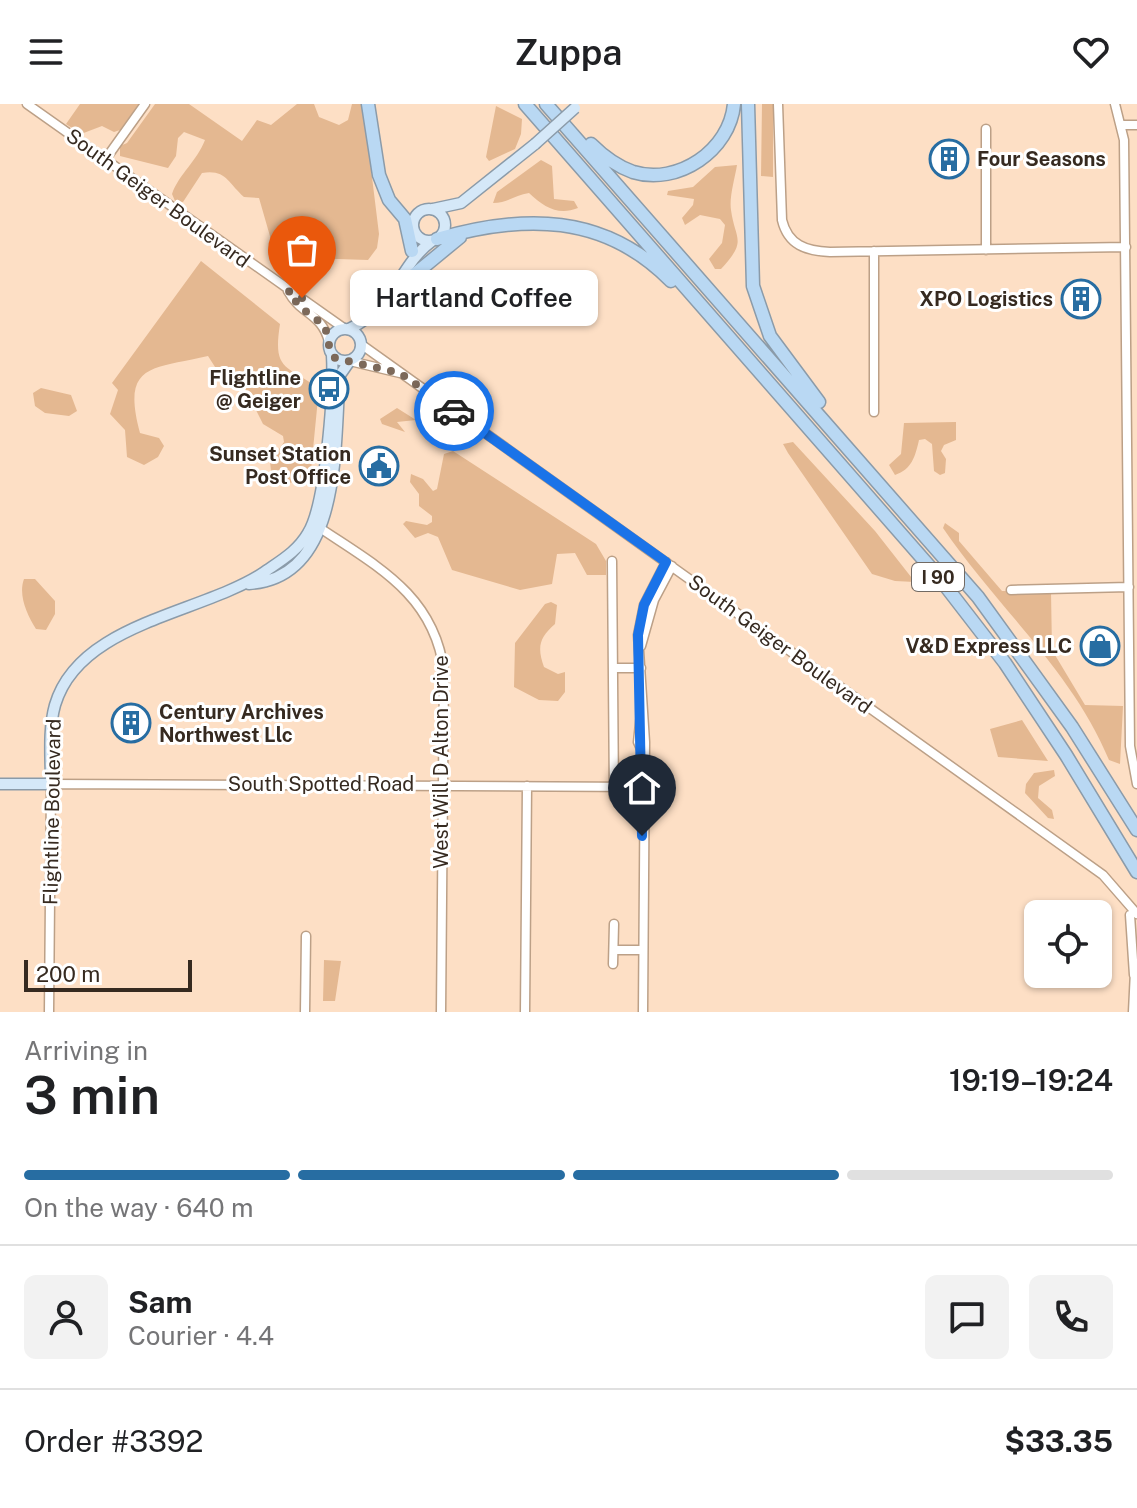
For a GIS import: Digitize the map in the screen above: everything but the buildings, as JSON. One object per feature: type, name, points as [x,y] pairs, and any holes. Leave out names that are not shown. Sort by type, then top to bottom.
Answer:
[{"type":"highway","points":[[368,104],[379,175],[386,192],[405,219],[412,251]]},
{"type":"highway","name":"I 90","points":[[525,104],[910,543],[1005,663],[1137,872]]},
{"type":"highway","name":"I 90","points":[[546,104],[937,548],[1013,643],[1072,727],[1137,830]]},
{"type":"highway","points":[[566,126],[620,166],[633,172],[661,174],[692,165],[712,150],[729,125],[734,104]]},
{"type":"highway","points":[[748,104],[752,261],[758,307],[777,348],[829,415],[838,436]]},
{"type":"highway","points":[[386,192],[407,208],[414,226]]},
{"type":"highway","points":[[438,237],[477,228],[538,221],[599,235],[651,263],[704,309]]},
{"type":"highway","points":[[404,277],[415,274],[452,241],[477,228]]},
{"type":"main road","points":[[369,319],[333,334],[329,342],[332,355],[349,361],[359,355],[369,319],[404,277],[418,253],[438,237],[461,203],[577,106]]},
{"type":"main road","points":[[404,277],[419,213],[461,203]]},
{"type":"main road","points":[[433,209],[444,220],[438,237]]},
{"type":"main road","points":[[414,226],[422,239],[438,237]]},
{"type":"main road","points":[[347,329],[362,343]]},
{"type":"main road","name":"Flightline Boulevard","points":[[317,526],[332,355]]},
{"type":"main road","name":"Flightline Boulevard","points":[[51,784],[56,704],[80,664],[114,638],[249,584],[270,580],[293,564],[330,498],[340,375],[349,361]]},
{"type":"main road","name":"South Spotted Road","points":[[0,784],[51,784]]},
{"type":"street","name":"South Geiger Boulevard","points":[[27,104],[288,291],[347,329]]},
{"type":"street","points":[[105,160],[145,104]]},
{"type":"street","points":[[778,104],[781,210],[784,228],[792,241],[822,252],[1126,247]]},
{"type":"street","points":[[1115,104],[1122,125],[1133,341],[1130,746],[1136,780]]},
{"type":"street","points":[[1122,125],[1137,125]]},
{"type":"street","points":[[986,129],[986,250]]},
{"type":"street","points":[[874,251],[874,412]]},
{"type":"street","name":"South Geiger Boulevard","points":[[288,291],[300,307],[321,322],[329,342]]},
{"type":"street","name":"South Geiger Boulevard","points":[[362,343],[1118,889],[1134,914],[1137,926]]},
{"type":"street","name":"South Geiger Boulevard","points":[[349,361],[400,373]]},
{"type":"street","name":"West Will D Alton Drive","points":[[317,526],[405,589],[431,621],[440,644],[444,671],[441,1012]]},
{"type":"street","points":[[612,561],[614,792]]},
{"type":"street","points":[[643,1012],[644,723],[638,635],[644,605],[669,564]]},
{"type":"street","points":[[1011,590],[1129,587]]},
{"type":"street","points":[[613,668],[641,668]]},
{"type":"street","name":"South Spotted Road","points":[[51,784],[527,786],[614,792],[642,787]]},
{"type":"street","name":"Flightline Boulevard","points":[[49,1012],[51,784]]},
{"type":"street","points":[[525,1012],[527,786]]},
{"type":"street","points":[[1133,1012],[1134,914]]},
{"type":"street","points":[[613,964],[614,924]]},
{"type":"street","points":[[305,1012],[306,936]]},
{"type":"street","points":[[614,950],[643,950]]},
{"type":"shaded area","points":[[80,104],[139,104],[120,130],[114,132],[102,126],[81,134],[66,124]]},
{"type":"shaded area","points":[[155,104],[189,104],[242,141],[257,120],[271,125],[297,104],[314,104],[319,117],[339,125],[348,120],[352,104],[363,104],[379,234],[377,248],[368,260],[276,257],[259,198],[244,197],[226,178],[216,173],[202,173],[183,202],[175,201],[172,194],[175,187],[205,140],[184,132],[178,138],[176,156],[168,168],[120,156],[120,146],[127,143]]},
{"type":"shaded area","points":[[762,104],[773,104],[773,177],[761,176]]},
{"type":"shaded area","points":[[496,106],[522,119],[521,134],[515,149],[489,161],[486,157]]},
{"type":"shaded area","points":[[541,160],[552,166],[554,199],[574,201],[578,208],[564,211],[552,209],[529,193],[493,203],[497,192]]},
{"type":"shaded area","points":[[737,165],[731,205],[737,245],[721,269],[715,269],[709,259],[722,243],[725,225],[720,219],[700,215],[685,225],[682,218],[694,199],[667,195],[668,191],[693,187],[715,167]]},
{"type":"shaded area","points":[[201,261],[280,324],[280,358],[289,370],[319,388],[310,480],[305,484],[297,481],[273,487],[270,462],[284,442],[283,436],[263,424],[243,384],[224,381],[208,356],[157,368],[138,381],[135,410],[140,433],[159,438],[164,446],[158,457],[144,465],[127,457],[125,430],[110,414],[118,390],[112,383]]},
{"type":"shaded area","points":[[41,388],[71,395],[77,411],[69,416],[45,413],[35,406],[33,393]]},
{"type":"shaded area","points":[[397,408],[416,420],[397,422],[405,432],[382,424],[380,419]]},
{"type":"shaded area","points":[[956,422],[956,440],[944,445],[941,451],[946,459],[945,473],[940,475],[934,471],[932,444],[925,439],[919,440],[909,466],[895,475],[889,465],[901,454],[904,423]]},
{"type":"shaded area","points":[[793,442],[875,531],[915,582],[895,581],[872,574],[783,444]]},
{"type":"shaded area","points":[[453,451],[596,544],[606,561],[606,575],[587,575],[575,553],[557,554],[552,584],[520,590],[452,570],[438,537],[428,533],[415,538],[403,524],[406,521],[427,525],[432,522],[432,516],[419,506],[419,494],[410,482],[411,474],[423,479],[433,491],[437,489],[444,454]]},
{"type":"shaded area","points":[[945,523],[959,533],[959,541],[1002,591],[1051,592],[1052,650],[1085,705],[1123,706],[1120,764],[1109,760],[1094,728],[1055,668],[964,557],[943,528]]},
{"type":"shaded area","points":[[24,579],[35,579],[55,601],[55,614],[46,630],[36,629],[27,611],[22,592]]},
{"type":"shaded area","points":[[551,602],[557,605],[555,624],[543,638],[541,654],[544,667],[558,674],[565,672],[565,692],[558,701],[539,700],[514,687],[515,643],[545,604]]},
{"type":"shaded area","points":[[1022,720],[1048,761],[998,757],[990,729]]},
{"type":"shaded area","points":[[1054,770],[1055,776],[1039,786],[1038,798],[1052,810],[1054,819],[1048,818],[1025,793],[1026,784],[1034,773]]},
{"type":"shaded area","points":[[324,960],[341,961],[335,1001],[323,1001]]},
{"type":"way so far","points":[[302,298],[288,291],[300,307],[325,326],[335,358],[392,374],[400,373],[454,411]]},
{"type":"place","name":"Four Seasons","points":[[949,159]]},
{"type":"place","name":"Hartland Coffee","points":[[302,298]]},
{"type":"place","name":"XPO Logistics","points":[[1081,299]]},
{"type":"place","name":"Flightline @ Geiger","points":[[329,389]]},
{"type":"place","name":"Sunset Station Post Office","points":[[379,466]]},
{"type":"place","name":"V&D Express LLC","points":[[1100,646]]},
{"type":"place","name":"Century Archives Northwest Llc","points":[[131,723]]},
{"type":"route","points":[[454,411],[666,562],[652,584],[638,635],[641,647],[638,742],[642,752],[642,836]]}]
